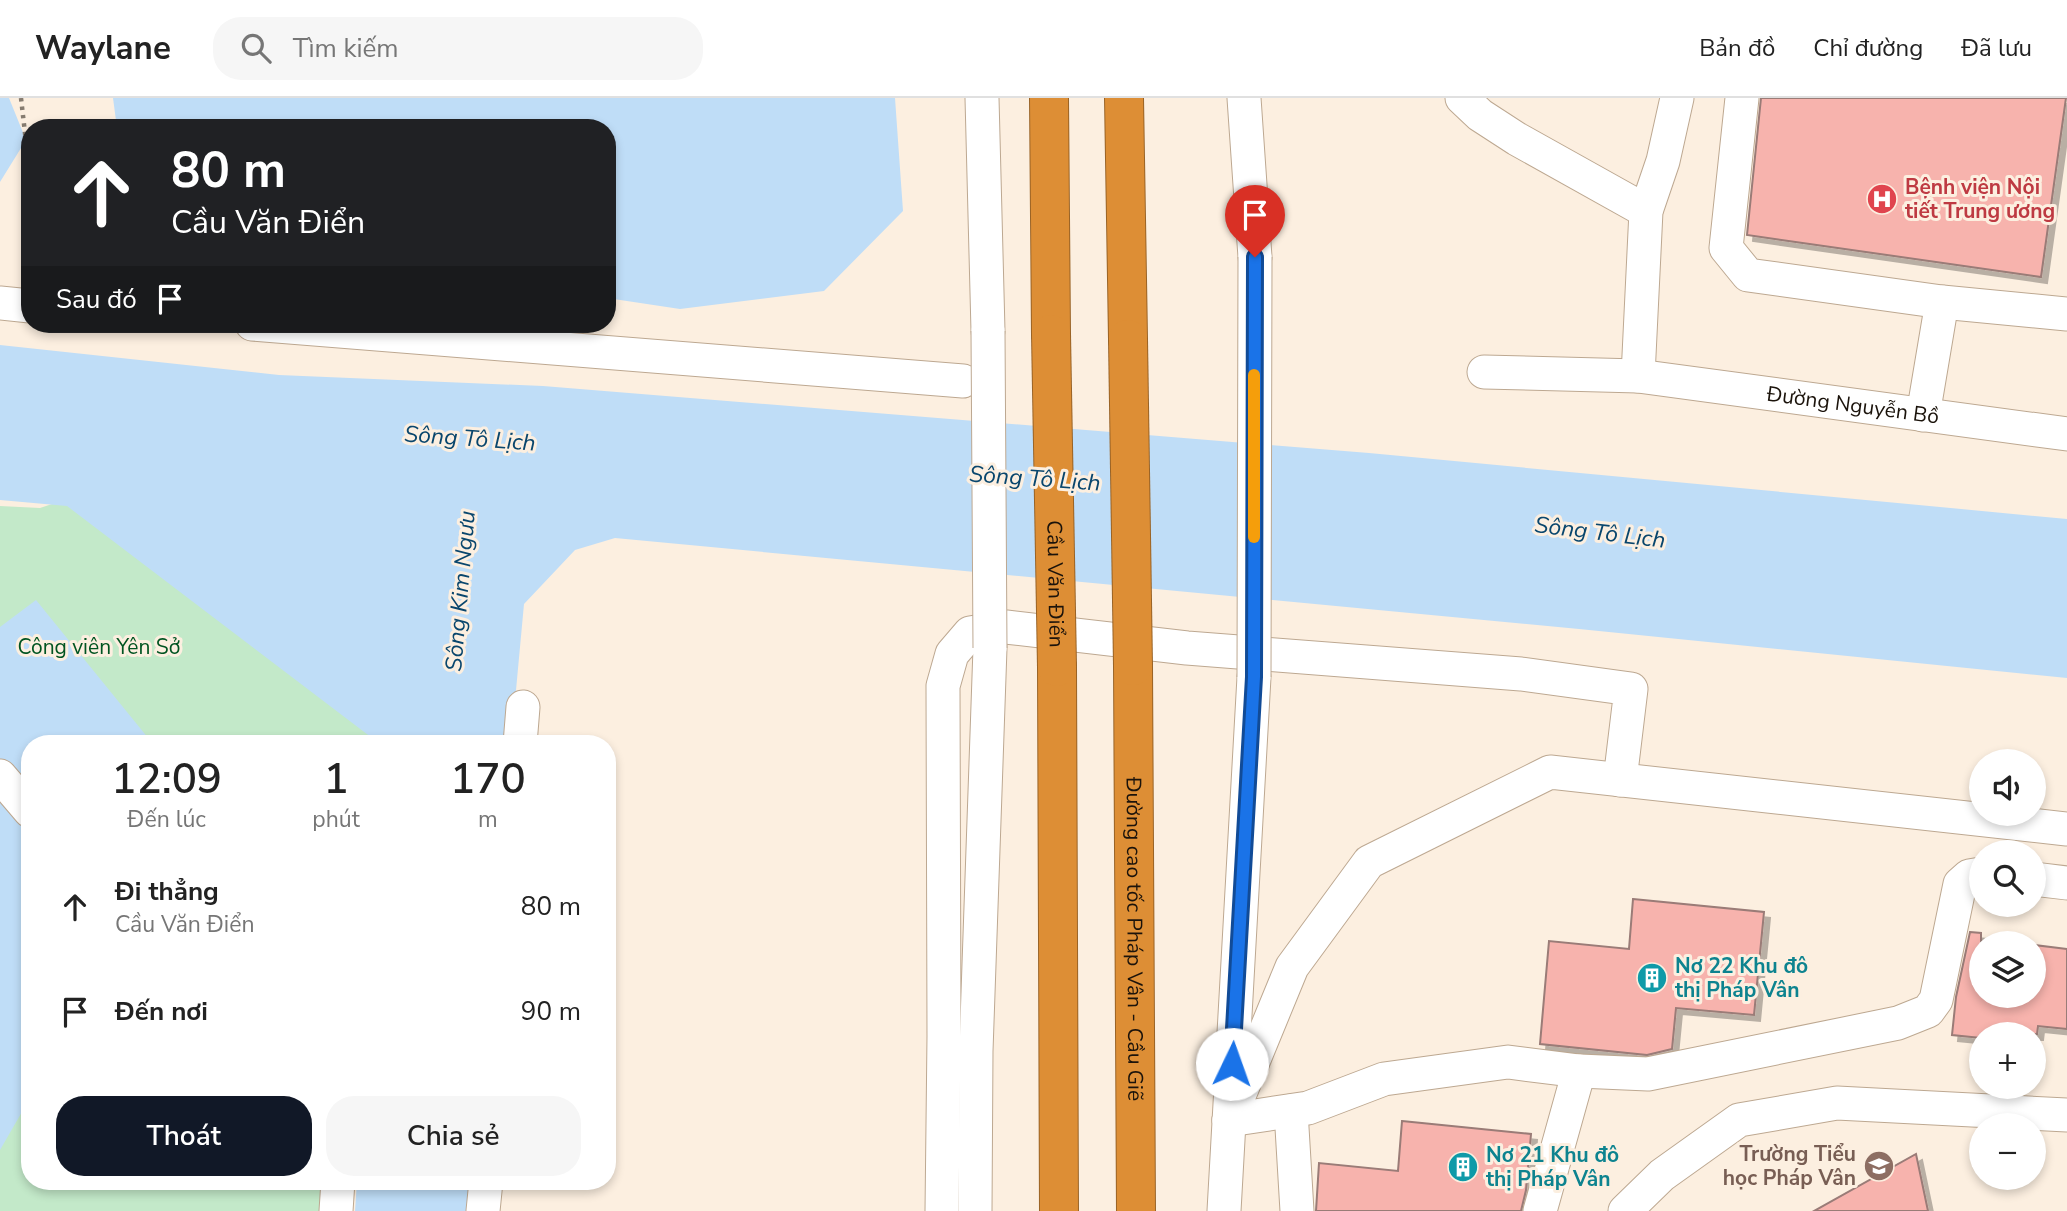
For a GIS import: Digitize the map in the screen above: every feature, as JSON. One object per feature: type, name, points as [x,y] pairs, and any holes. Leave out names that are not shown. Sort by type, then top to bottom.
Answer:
[{"type":"highway","name":"Cầu Văn Điển","points":[[1049,98],[1057,667],[1059,1211]]},
{"type":"highway","name":"Đường cao tốc Pháp Vân - Cầu Giẽ","points":[[1125,98],[1133,666],[1136,1211]]},
{"type":"street","points":[[975,1211],[976,1051],[990,648],[988,331],[982,98]]},
{"type":"street","points":[[1224,1211],[1254,677],[1255,257],[1244,98]]},
{"type":"street","points":[[1462,98],[1480,115],[1517,139],[1646,211]]},
{"type":"street","points":[[1638,376],[1646,211],[1663,161],[1677,98]]},
{"type":"street","points":[[1742,98],[1726,248],[1748,275],[1942,302],[2067,314]]},
{"type":"street","points":[[1923,415],[1942,302]]},
{"type":"street","points":[[0,303],[21,305]]},
{"type":"street","points":[[364,333],[963,381]]},
{"type":"street","name":"Đường Nguyễn Bồ","points":[[1485,372],[1638,376],[2067,434]]},
{"type":"street","points":[[942,1211],[945,849],[943,686],[952,654],[970,633],[1006,627],[1187,648],[1521,674],[1631,689],[1620,780]]},
{"type":"street","points":[[521,735],[523,707]]},
{"type":"street","points":[[1229,1120],[1292,967],[1369,862],[1550,772],[2067,829]]},
{"type":"street","points":[[0,776],[21,800]]},
{"type":"street","points":[[1229,1120],[1308,1108],[1384,1079],[1508,1062],[1579,1071],[1648,1074],[1898,1023],[1927,1011],[1936,1000],[1960,884],[1969,876]]},
{"type":"street","points":[[2046,880],[2067,883]]},
{"type":"street","points":[[1540,1211],[1579,1071]]},
{"type":"street","points":[[1625,1211],[1661,1175],[1739,1120],[1837,1103],[2067,1115]]},
{"type":"street","points":[[1291,1111],[1297,1211]]},
{"type":"street","points":[[336,1211],[337,1190]]},
{"type":"street","points":[[483,1211],[485,1190]]},
{"type":"path","points":[[21,98],[23,119]]},
{"type":"green space","name":"Công viên Yên Sở","points":[[67,499],[369,735],[21,735],[21,1190],[337,1190],[336,1211],[0,1211],[0,506],[40,508]]},
{"type":"water","points":[[0,98],[9,98],[21,128],[21,148],[0,182]]},
{"type":"water","points":[[113,98],[895,98],[903,211],[824,291],[680,309],[616,299],[616,119],[116,119]]},
{"type":"water","points":[[0,345],[279,375],[543,386],[1369,453],[2067,519],[2067,678],[615,538],[575,550],[524,604],[512,735],[368,735],[67,506],[0,500]]},
{"type":"water","points":[[36,600],[146,735],[21,735],[21,1114],[0,1150],[0,627]]},
{"type":"water","points":[[356,1190],[472,1190],[470,1211],[355,1211]]},
{"type":"building","points":[[1761,98],[2066,98],[2041,277],[1747,235]]},
{"type":"building","name":"Nơ 22 Khu đô thị Pháp Vân","points":[[1633,899],[1764,912],[1754,1015],[1676,1008],[1672,1049],[1647,1055],[1540,1044],[1549,941],[1629,949]]},
{"type":"building","points":[[1969,937],[1969,1008],[2046,1008],[2046,946],[2067,949],[2067,1029],[2046,1027],[2046,1022],[1969,1022],[1969,1037],[1952,1035],[1956,997]]},
{"type":"building","name":"Nơ 21 Khu đô thị Pháp Vân","points":[[1402,1121],[1531,1134],[1526,1190],[1521,1211],[1316,1211],[1319,1163],[1398,1171]]},
{"type":"building","points":[[1916,1154],[1928,1211],[1814,1211]]},
{"type":"slow traffic","points":[[1254,375],[1254,537]]},
{"type":"place","name":"Bệnh viện Nội tiết Trung ương","points":[[1882,199]]},
{"type":"place","name":"Nơ 22 Khu đô thị Pháp Vân","points":[[1652,978]]},
{"type":"place","name":"Trường Tiểu học Pháp Vân","points":[[1879,1166]]},
{"type":"place","name":"Nơ 21 Khu đô thị Pháp Vân","points":[[1463,1167]]},
{"type":"route","points":[[1232,1064],[1254,677],[1255,257]]},
{"type":"water label","name":"Sông Tô Lịch","points":[[470,438]]},
{"type":"water label","name":"Sông Tô Lịch","points":[[1035,478]]},
{"type":"water label","name":"Sông Tô Lịch","points":[[1600,532]]},
{"type":"water label","name":"Sông Kim Ngưu","points":[[460,591]]}]
